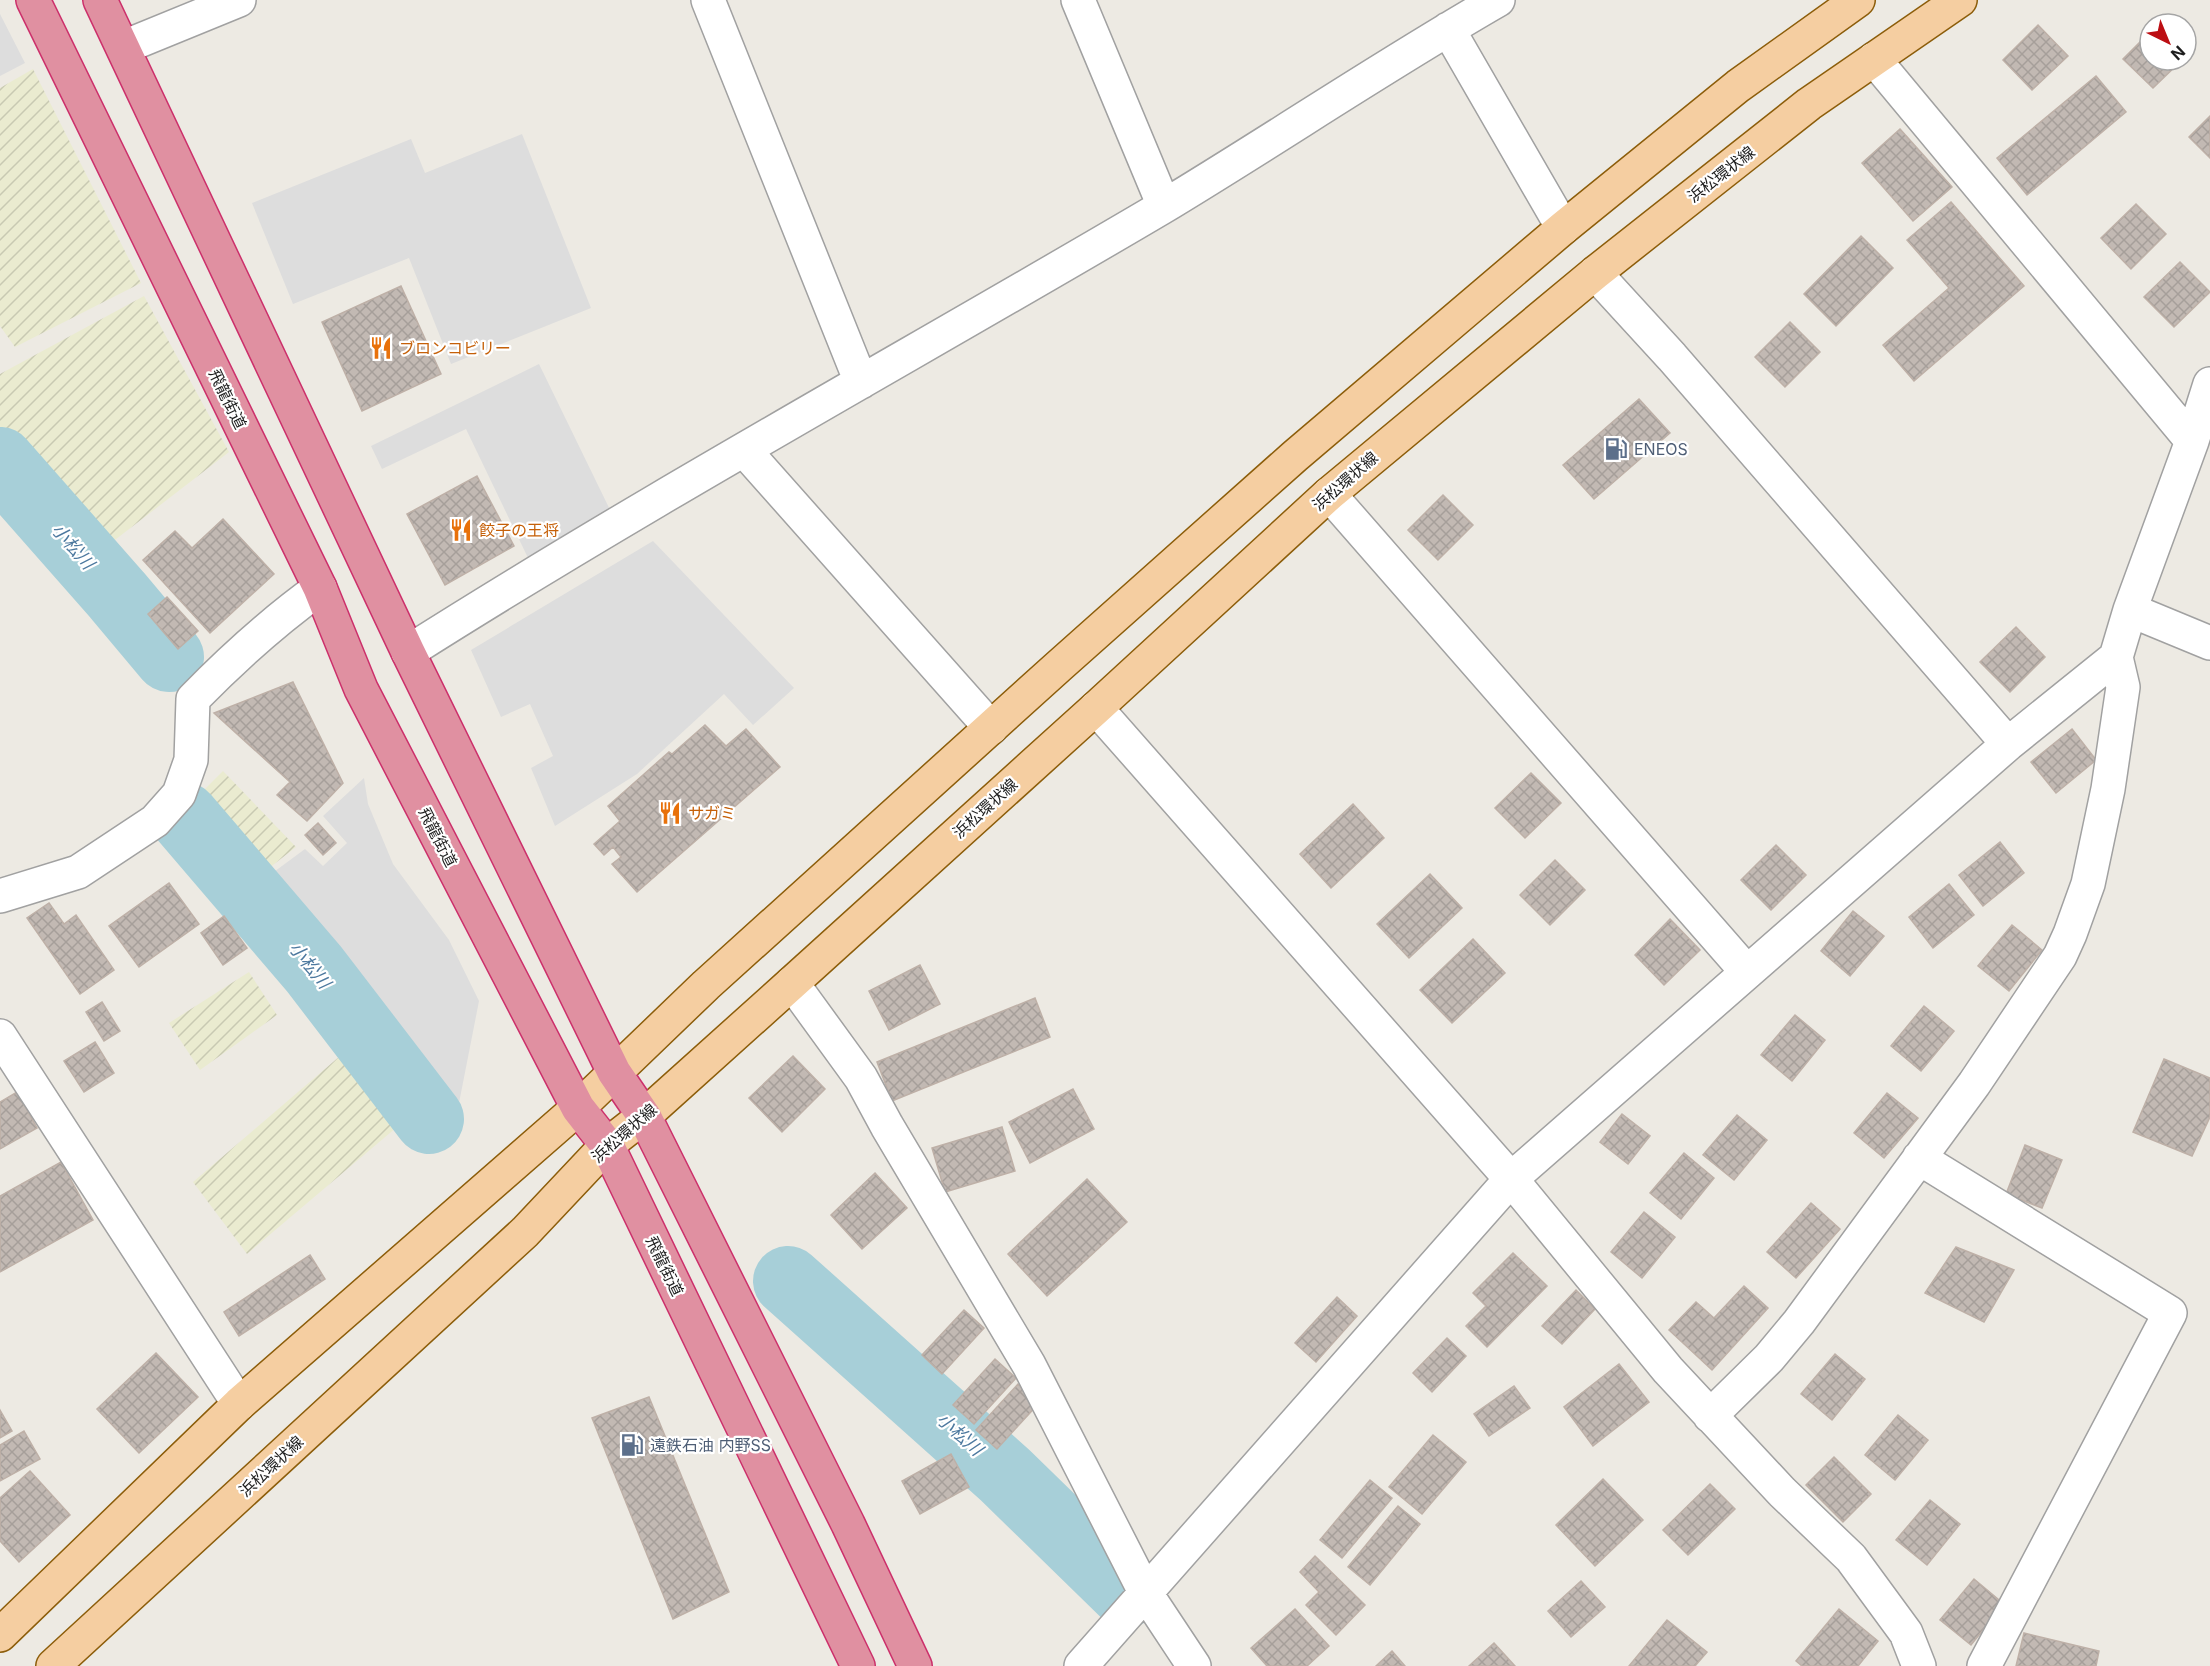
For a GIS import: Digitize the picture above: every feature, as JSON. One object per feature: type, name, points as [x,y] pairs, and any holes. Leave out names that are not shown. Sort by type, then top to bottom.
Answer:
[{"type":"highway","name":"飛龍街道","points":[[33,0],[321,588],[361,689],[578,1108],[607,1145],[858,1666]]},
{"type":"highway","points":[[100,0],[408,652],[614,1072],[644,1116],[843,1513],[915,1666]]},
{"type":"main road","points":[[0,1635],[239,1404],[578,1108],[714,978],[1295,456],[1563,228],[1738,86],[1858,0]]},
{"type":"main road","name":"浜松環状線","points":[[53,1666],[525,1232],[607,1145],[644,1116],[792,983],[1329,494],[1595,273],[1809,104],[1960,0]]},
{"type":"street","points":[[124,47],[239,0]]},
{"type":"street","points":[[708,0],[861,382]]},
{"type":"street","points":[[1078,0],[1164,206]]},
{"type":"street","points":[[408,652],[473,611],[861,382],[1164,206],[1498,0]]},
{"type":"street","points":[[1448,29],[1563,228]]},
{"type":"street","points":[[1874,59],[2192,441]]},
{"type":"street","points":[[1595,273],[1672,357],[2008,744]]},
{"type":"street","points":[[1710,1416],[1769,1358],[1791,1331],[1974,1084],[2060,956],[2088,884],[2108,789],[2122,687],[2116,657],[2130,610],[2192,441],[2210,384]]},
{"type":"street","points":[[745,451],[991,728]]},
{"type":"street","points":[[1329,494],[1747,972]]},
{"type":"street","points":[[0,896],[78,872],[155,821],[179,794],[191,760],[193,699],[292,608],[321,588]]},
{"type":"street","points":[[2130,610],[2210,643]]},
{"type":"street","points":[[1081,1666],[1511,1179],[2008,744],[2116,657]]},
{"type":"street","points":[[1096,708],[1511,1179],[1668,1370],[1782,1492],[1851,1558],[1906,1633],[1907,1659]]},
{"type":"street","points":[[792,983],[861,1078],[892,1136],[1029,1365],[1145,1592],[1194,1666]]},
{"type":"street","points":[[0,1036],[239,1404]]},
{"type":"street","points":[[1919,1158],[2170,1313],[1984,1666]]},
{"type":"green space","points":[[33,69],[141,283],[15,347],[0,326],[0,88]]},
{"type":"green space","points":[[144,296],[229,452],[98,553],[0,439],[0,374]]},
{"type":"green space","points":[[223,771],[296,847],[255,879],[188,806]]},
{"type":"green space","points":[[249,972],[277,1015],[200,1070],[169,1023]]},
{"type":"green space","points":[[340,1056],[397,1127],[247,1254],[193,1182]]},
{"type":"shaded area","points":[[0,14],[25,63],[0,76]]},
{"type":"shaded area","points":[[522,134],[591,308],[451,364],[409,258],[293,304],[252,203],[411,139],[425,173]]},
{"type":"shaded area","points":[[539,364],[614,518],[529,560],[466,429],[382,469],[371,446]]},
{"type":"shaded area","points":[[653,541],[794,688],[753,725],[724,694],[637,774],[555,826],[531,768],[553,756],[530,704],[501,717],[471,650]]},
{"type":"shaded area","points":[[364,778],[368,804],[393,864],[449,940],[479,1001],[459,1103],[443,1096],[263,880],[305,849],[323,866],[347,843],[323,816]]},
{"type":"building","points":[[2038,25],[2068,56],[2032,90],[2003,60]]},
{"type":"building","points":[[2138,44],[2138,72],[2170,72],[2153,88],[2123,59]]},
{"type":"building","points":[[2096,76],[2126,112],[2027,195],[1997,158]]},
{"type":"building","points":[[2210,116],[2210,158],[2189,137]]},
{"type":"building","points":[[1900,129],[1952,187],[1913,221],[1862,163]]},
{"type":"building","points":[[1951,202],[2024,286],[1914,381],[1883,345],[1949,288],[1907,240]]},
{"type":"building","points":[[2136,204],[2166,234],[2131,269],[2101,238]]},
{"type":"building","points":[[1861,236],[1893,268],[1836,326],[1804,294]]},
{"type":"building","points":[[2180,262],[2210,292],[2174,327],[2144,297]]},
{"type":"building","name":"ブロンコビリー","points":[[401,286],[441,374],[362,411],[322,322]]},
{"type":"building","points":[[1790,322],[1820,352],[1785,387],[1755,357]]},
{"type":"building","name":"ENEOS","points":[[1639,399],[1670,433],[1594,499],[1563,465]]},
{"type":"building","name":"餃子の王将","points":[[477,476],[514,546],[445,585],[407,514]]},
{"type":"building","points":[[1443,495],[1473,525],[1438,560],[1408,530]]},
{"type":"building","points":[[223,519],[274,574],[210,633],[143,560],[175,531],[192,548]]},
{"type":"building","points":[[167,597],[198,631],[178,649],[148,614]]},
{"type":"building","points":[[2016,627],[2045,657],[2010,692],[1980,662]]},
{"type":"building","points":[[293,682],[343,783],[307,821],[277,795],[290,782],[214,713]]},
{"type":"building","name":"サガミ","points":[[705,725],[726,746],[746,729],[780,767],[637,892],[612,864],[621,857],[613,847],[604,855],[594,844],[620,821],[608,806],[669,752],[672,754]]},
{"type":"building","points":[[2072,729],[2096,760],[2056,793],[2031,762]]},
{"type":"building","points":[[1531,773],[1561,803],[1525,838],[1495,808]]},
{"type":"building","points":[[1353,804],[1384,838],[1331,888],[1300,854]]},
{"type":"building","points":[[318,823],[336,843],[323,855],[305,835]]},
{"type":"building","points":[[2000,842],[2024,873],[1983,906],[1959,875]]},
{"type":"building","points":[[1776,845],[1806,875],[1771,910],[1741,880]]},
{"type":"building","points":[[1555,860],[1585,890],[1550,925],[1520,895]]},
{"type":"building","points":[[1430,874],[1462,908],[1409,958],[1377,924]]},
{"type":"building","points":[[169,883],[199,924],[139,967],[109,926]]},
{"type":"building","points":[[1949,884],[1974,915],[1933,948],[1909,917]]},
{"type":"building","points":[[49,903],[64,924],[76,915],[114,970],[80,994],[27,918]]},
{"type":"building","points":[[1853,911],[1884,936],[1850,976],[1821,951]]},
{"type":"building","points":[[224,916],[247,948],[223,965],[201,933]]},
{"type":"building","points":[[1670,919],[1700,950],[1664,985],[1635,955]]},
{"type":"building","points":[[2012,925],[2042,950],[2009,991],[1978,966]]},
{"type":"building","points":[[1473,939],[1505,973],[1452,1023],[1420,990]]},
{"type":"building","points":[[920,965],[940,1004],[889,1030],[869,991]]},
{"type":"building","points":[[1035,998],[1050,1037],[892,1101],[877,1062]]},
{"type":"building","points":[[102,1002],[120,1031],[104,1041],[86,1012]]},
{"type":"building","points":[[1924,1006],[1954,1031],[1921,1071],[1891,1046]]},
{"type":"building","points":[[1795,1015],[1825,1040],[1792,1081],[1761,1055]]},
{"type":"building","points":[[95,1042],[114,1073],[84,1092],[64,1061]]},
{"type":"building","points":[[793,1056],[825,1089],[782,1132],[749,1098]]},
{"type":"building","points":[[2164,1059],[2210,1078],[2210,1117],[2192,1156],[2133,1132]]},
{"type":"building","points":[[1073,1089],[1094,1129],[1030,1163],[1009,1122]]},
{"type":"building","points":[[17,1092],[37,1128],[0,1149],[0,1102]]},
{"type":"building","points":[[1887,1093],[1918,1118],[1884,1158],[1854,1133]]},
{"type":"building","points":[[1622,1114],[1650,1136],[1628,1164],[1600,1142]]},
{"type":"building","points":[[1737,1115],[1767,1140],[1734,1180],[1703,1155]]},
{"type":"building","points":[[1002,1127],[1015,1171],[945,1192],[932,1148]]},
{"type":"building","points":[[2025,1145],[2062,1160],[2042,1208],[2006,1194]]},
{"type":"building","points":[[1684,1153],[1714,1178],[1681,1219],[1650,1193]]},
{"type":"building","points":[[61,1162],[93,1220],[0,1272],[0,1196]]},
{"type":"building","points":[[875,1173],[907,1208],[862,1249],[831,1215]]},
{"type":"building","points":[[1087,1179],[1127,1222],[1047,1296],[1008,1254]]},
{"type":"building","points":[[1811,1203],[1840,1229],[1796,1278],[1767,1252]]},
{"type":"building","points":[[1644,1212],[1675,1237],[1642,1278],[1611,1252]]},
{"type":"building","points":[[1956,1247],[2014,1270],[1984,1322],[1925,1293]]},
{"type":"building","points":[[1513,1253],[1547,1286],[1487,1347],[1466,1326],[1486,1306],[1473,1293]]},
{"type":"building","points":[[310,1255],[325,1279],[239,1336],[224,1312]]},
{"type":"building","points":[[1744,1286],[1768,1308],[1712,1370],[1669,1330],[1696,1302],[1714,1318]]},
{"type":"building","points":[[1576,1290],[1595,1309],[1562,1344],[1542,1326]]},
{"type":"building","points":[[1337,1297],[1357,1316],[1316,1362],[1295,1343]]},
{"type":"building","points":[[964,1310],[984,1328],[942,1374],[922,1355]]},
{"type":"building","points":[[1447,1338],[1466,1356],[1432,1392],[1413,1373]]},
{"type":"building","points":[[156,1353],[198,1397],[139,1453],[97,1409]]},
{"type":"building","points":[[1835,1354],[1865,1379],[1832,1420],[1801,1394]]},
{"type":"building","points":[[995,1359],[1016,1378],[974,1424],[953,1405]]},
{"type":"building","points":[[1619,1364],[1649,1402],[1593,1446],[1564,1407]]},
{"type":"building","points":[[1018,1384],[1039,1403],[997,1449],[976,1430]]},
{"type":"building","points":[[1514,1386],[1530,1408],[1489,1436],[1474,1414]]},
{"type":"building","points":[[649,1397],[729,1592],[673,1619],[592,1418]]},
{"type":"building","points":[[0,1410],[12,1431],[0,1438]]},
{"type":"building","points":[[1898,1415],[1928,1440],[1895,1480],[1865,1455]]},
{"type":"building","points":[[24,1431],[40,1459],[0,1481],[0,1445]]},
{"type":"building","points":[[1433,1435],[1466,1462],[1422,1514],[1389,1487]]},
{"type":"building","points":[[951,1454],[969,1487],[920,1514],[902,1481]]},
{"type":"building","points":[[1834,1457],[1871,1494],[1843,1522],[1806,1485]]},
{"type":"building","points":[[30,1471],[70,1515],[19,1562],[0,1541],[0,1498]]},
{"type":"building","points":[[1603,1479],[1643,1520],[1595,1566],[1556,1525]]},
{"type":"building","points":[[1370,1480],[1392,1498],[1342,1558],[1320,1540]]},
{"type":"building","points":[[1710,1484],[1735,1509],[1688,1555],[1663,1530]]},
{"type":"building","points":[[1930,1500],[1960,1524],[1927,1565],[1896,1540]]},
{"type":"building","points":[[1398,1506],[1420,1524],[1370,1585],[1348,1567]]},
{"type":"building","points":[[1315,1556],[1365,1605],[1336,1635],[1306,1605],[1319,1592],[1300,1572]]},
{"type":"building","points":[[1974,1579],[2004,1604],[1971,1645],[1940,1620]]},
{"type":"building","points":[[1581,1581],[1605,1607],[1571,1637],[1548,1611]]},
{"type":"building","points":[[1295,1609],[1329,1646],[1307,1666],[1267,1666],[1251,1648]]},
{"type":"building","points":[[1839,1609],[1878,1641],[1858,1666],[1802,1666],[1796,1661]]},
{"type":"building","points":[[1667,1620],[1707,1652],[1695,1666],[1629,1666]]},
{"type":"building","points":[[2024,1633],[2099,1651],[2096,1666],[2016,1666]]},
{"type":"building","points":[[1494,1643],[1515,1666],[1469,1666]]},
{"type":"building","points":[[1392,1651],[1405,1666],[1376,1666]]},
{"type":"waterway","name":"小松川","points":[[0,462],[169,657]]},
{"type":"waterway","name":"小松川","points":[[184,817],[314,969],[429,1119]]},
{"type":"waterway","name":"小松川","points":[[788,1281],[1005,1475],[1126,1593]]},
{"type":"place","name":"ブロンコビリー","points":[[381,348]]},
{"type":"place","name":"ENEOS","points":[[1616,449]]},
{"type":"place","name":"餃子の王将","points":[[461,530]]},
{"type":"place","name":"サガミ","points":[[670,813]]},
{"type":"place","name":"遠鉄石油 内野SS","points":[[632,1445]]}]
